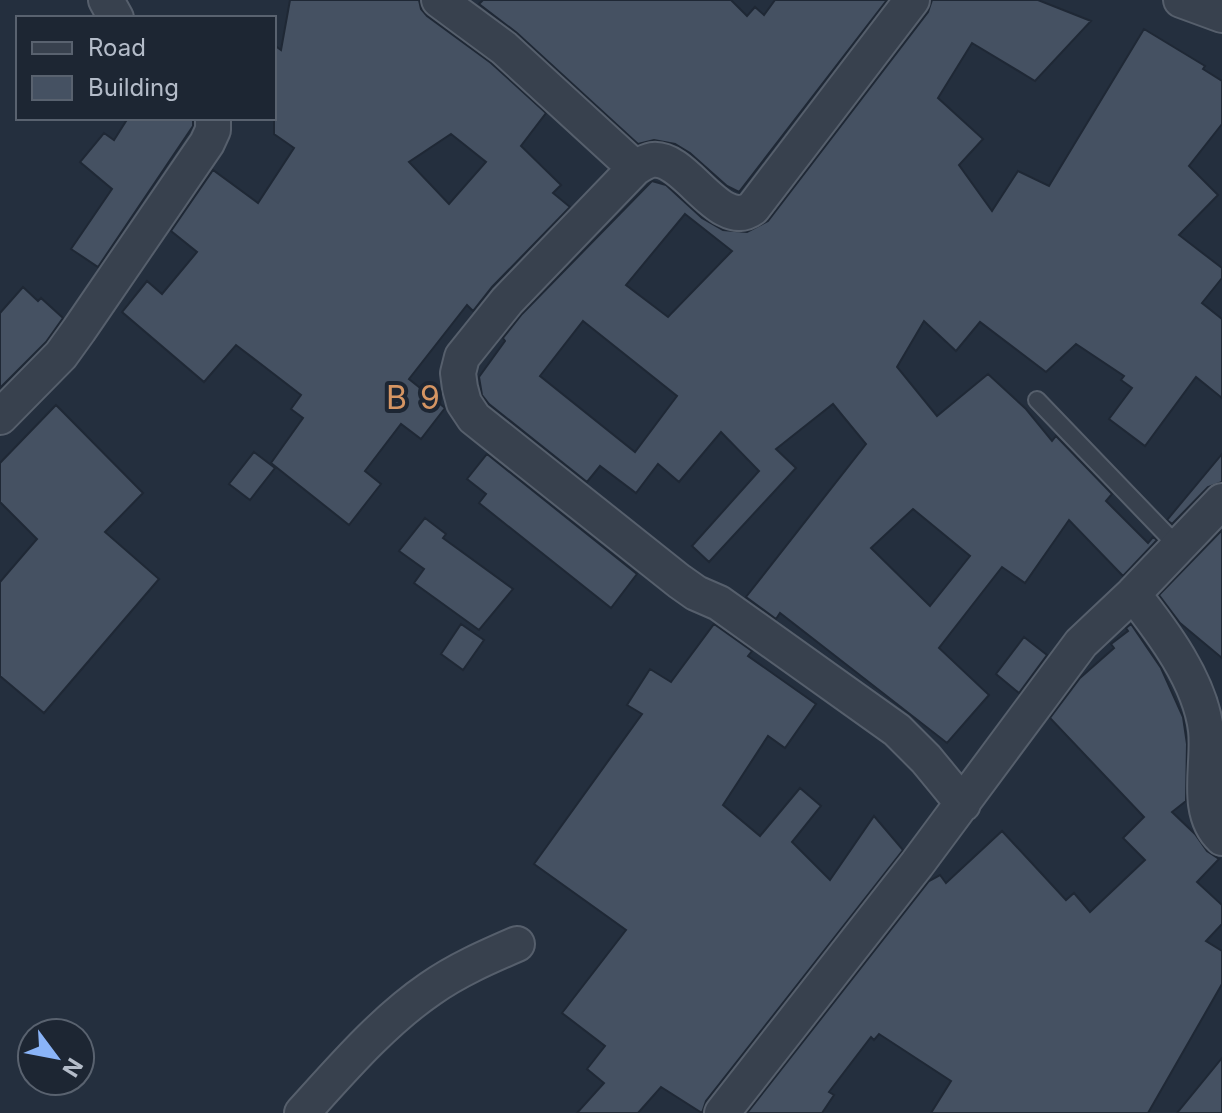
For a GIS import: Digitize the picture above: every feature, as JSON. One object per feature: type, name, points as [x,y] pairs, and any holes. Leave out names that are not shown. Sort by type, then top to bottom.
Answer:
[{"type":"street","points":[[439,0],[504,48],[635,168]]},
{"type":"street","points":[[912,0],[763,196],[746,213],[731,213],[660,161],[652,160],[635,168],[507,301],[462,357],[458,373],[464,403],[474,418],[679,581],[719,603],[897,730],[963,804]]},
{"type":"street","points":[[1181,0],[1222,15]]},
{"type":"street","points":[[0,417],[61,355],[79,330],[207,143],[213,130],[213,120]]},
{"type":"street","points":[[722,1113],[963,804],[1004,743],[1081,643],[1222,501]]},
{"type":"street","points":[[1133,594],[1169,639],[1202,708],[1206,731],[1206,808],[1210,822],[1222,838]]},
{"type":"street","points":[[302,1113],[386,1026],[427,990],[473,963],[517,944]]},
{"type":"lane","points":[[1037,400],[1166,534],[1180,544]]},
{"type":"building","points":[[290,0],[419,0],[427,16],[491,63],[546,113],[521,146],[561,185],[553,193],[570,207],[492,287],[473,311],[467,305],[409,379],[445,408],[421,439],[401,424],[365,471],[381,484],[349,525],[271,463],[303,418],[291,409],[301,395],[236,345],[204,382],[122,312],[147,281],[162,294],[197,252],[171,231],[213,170],[258,203],[294,148],[274,134],[276,46],[281,50]],"holes":[[[451,134],[486,162],[449,204],[409,162]]]},
{"type":"building","points":[[483,0],[731,0],[747,16],[755,7],[764,15],[775,0],[887,0],[739,192],[675,144],[654,140],[638,144],[517,33],[479,4]]},
{"type":"building","points":[[932,0],[1038,0],[1091,21],[1035,81],[972,43],[938,98],[983,139],[959,165],[992,211],[1018,171],[1049,186],[1144,29],[1205,66],[1203,69],[1222,81],[1222,124],[1189,166],[1218,195],[1179,235],[1222,268],[1222,278],[1202,303],[1222,319],[1222,398],[1196,377],[1145,446],[1109,419],[1132,388],[1121,380],[1124,376],[1076,344],[1046,372],[980,322],[956,351],[924,321],[897,367],[937,416],[988,374],[1026,409],[1052,441],[1056,436],[1112,494],[1106,501],[1148,543],[1153,537],[1157,540],[1123,576],[1069,520],[1025,583],[1002,567],[939,648],[989,695],[947,743],[780,613],[776,619],[746,597],[866,444],[833,404],[776,449],[796,468],[709,562],[692,546],[759,471],[721,432],[679,482],[658,464],[636,493],[600,466],[587,482],[489,404],[482,395],[479,377],[522,314],[652,181],[666,185],[702,218],[723,230],[747,232],[768,221],[928,12]],"holes":[[[685,214],[732,251],[668,317],[626,285]],[[583,321],[677,396],[635,452],[540,376]],[[913,509],[970,556],[930,606],[871,548]]]},
{"type":"building","points":[[127,120],[193,120],[193,126],[98,267],[71,249],[112,189],[80,162],[104,133],[114,140]]},
{"type":"building","points":[[23,287],[63,318],[46,342],[0,388],[0,313]]},
{"type":"building","points":[[56,405],[143,493],[105,532],[159,579],[44,713],[0,676],[0,582],[37,539],[0,502],[0,463]]},
{"type":"building","points":[[254,452],[275,468],[250,500],[229,484]]},
{"type":"building","points":[[487,454],[637,574],[611,608],[479,503],[486,494],[467,479]]},
{"type":"building","points":[[1222,454],[1222,482],[1208,487],[1172,524],[1167,520]]},
{"type":"building","points":[[425,518],[446,534],[443,538],[513,589],[479,630],[414,583],[424,569],[399,551]]},
{"type":"building","points":[[1222,530],[1222,658],[1180,623],[1159,595]]},
{"type":"building","points":[[461,624],[484,640],[463,670],[441,654]]},
{"type":"building","points":[[714,624],[752,651],[748,656],[816,704],[785,748],[768,736],[723,805],[760,836],[800,788],[821,806],[792,842],[830,880],[874,816],[903,850],[706,1101],[702,1113],[661,1087],[638,1113],[577,1113],[604,1083],[587,1069],[605,1046],[562,1013],[626,930],[534,864],[642,714],[627,705],[650,669],[671,682]]},
{"type":"building","points":[[1131,624],[1161,668],[1183,717],[1187,744],[1186,801],[1172,812],[1195,834],[1207,851],[1219,859],[1197,882],[1222,905],[1222,924],[1206,941],[1222,951],[1222,984],[1148,1113],[931,1113],[951,1081],[879,1034],[874,1040],[871,1037],[829,1092],[834,1095],[822,1113],[747,1113],[929,881],[940,875],[946,883],[1002,831],[1066,900],[1074,893],[1090,912],[1145,860],[1123,838],[1144,817],[1050,718],[1080,678],[1114,648],[1111,644],[1128,631],[1126,628]]},
{"type":"building","points":[[1024,637],[1047,655],[1019,693],[996,674]]},
{"type":"building","points":[[1222,1058],[1222,1113],[1177,1113]]},
{"type":"district","name":"B 9","points":[[414,398]]}]
